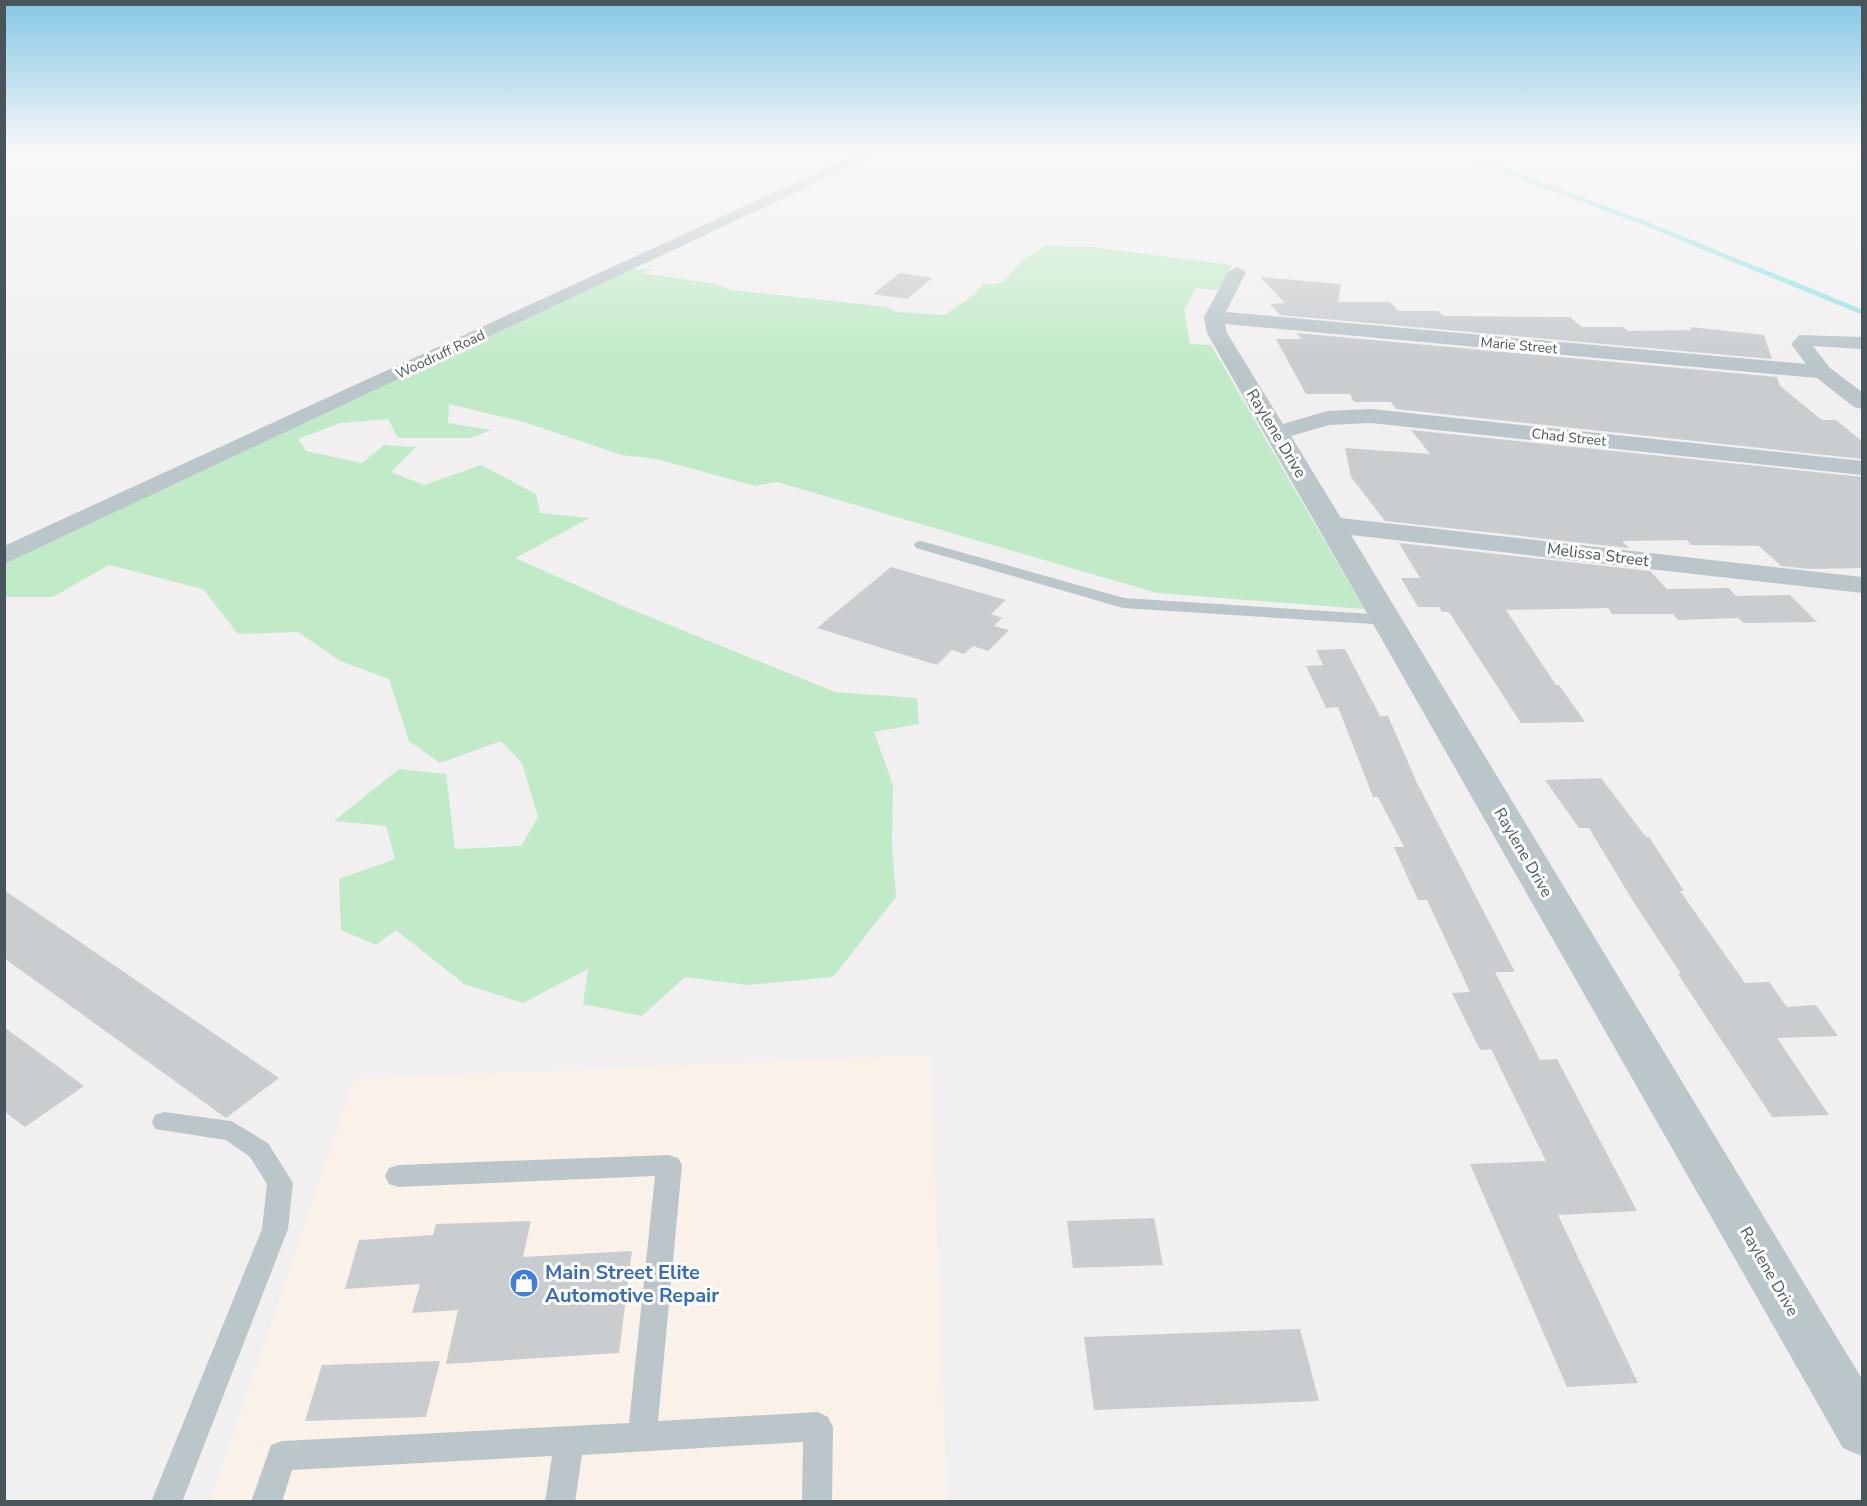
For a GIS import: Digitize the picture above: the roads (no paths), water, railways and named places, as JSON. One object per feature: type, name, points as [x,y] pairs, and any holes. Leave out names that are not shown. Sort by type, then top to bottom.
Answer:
[{"type":"street","name":"Woodruff Road","points":[[4,556],[723,222]]},
{"type":"street","points":[[1214,317],[1237,272]]},
{"type":"street","name":"Marie Street","points":[[1214,317],[1823,372]]},
{"type":"street","name":"Raylene Drive","points":[[1214,317],[1217,333],[1863,1429]]},
{"type":"street","points":[[1863,343],[1806,339],[1801,344],[1823,372],[1863,402]]},
{"type":"street","name":"Chad Street","points":[[1278,433],[1327,418],[1371,416],[1863,468]]},
{"type":"street","name":"Melissa Street","points":[[1332,525],[1457,537],[1863,585]]},
{"type":"lane","points":[[921,545],[1123,603],[1388,620]]},
{"type":"lane","points":[[164,1122],[231,1131],[259,1150],[280,1183],[275,1229],[166,1502]]},
{"type":"lane","points":[[398,1176],[669,1165],[642,1437]]},
{"type":"lane","points":[[266,1502],[282,1456],[818,1427],[817,1502]]},
{"type":"lane","points":[[560,1502],[568,1440]]},
{"type":"waterway","points":[[1643,222],[1761,271]]},
{"type":"waterway","points":[[1757,269],[1862,312]]},
{"type":"place","name":"Main Street Elite Automotive Repair","points":[[524,1283]]}]
